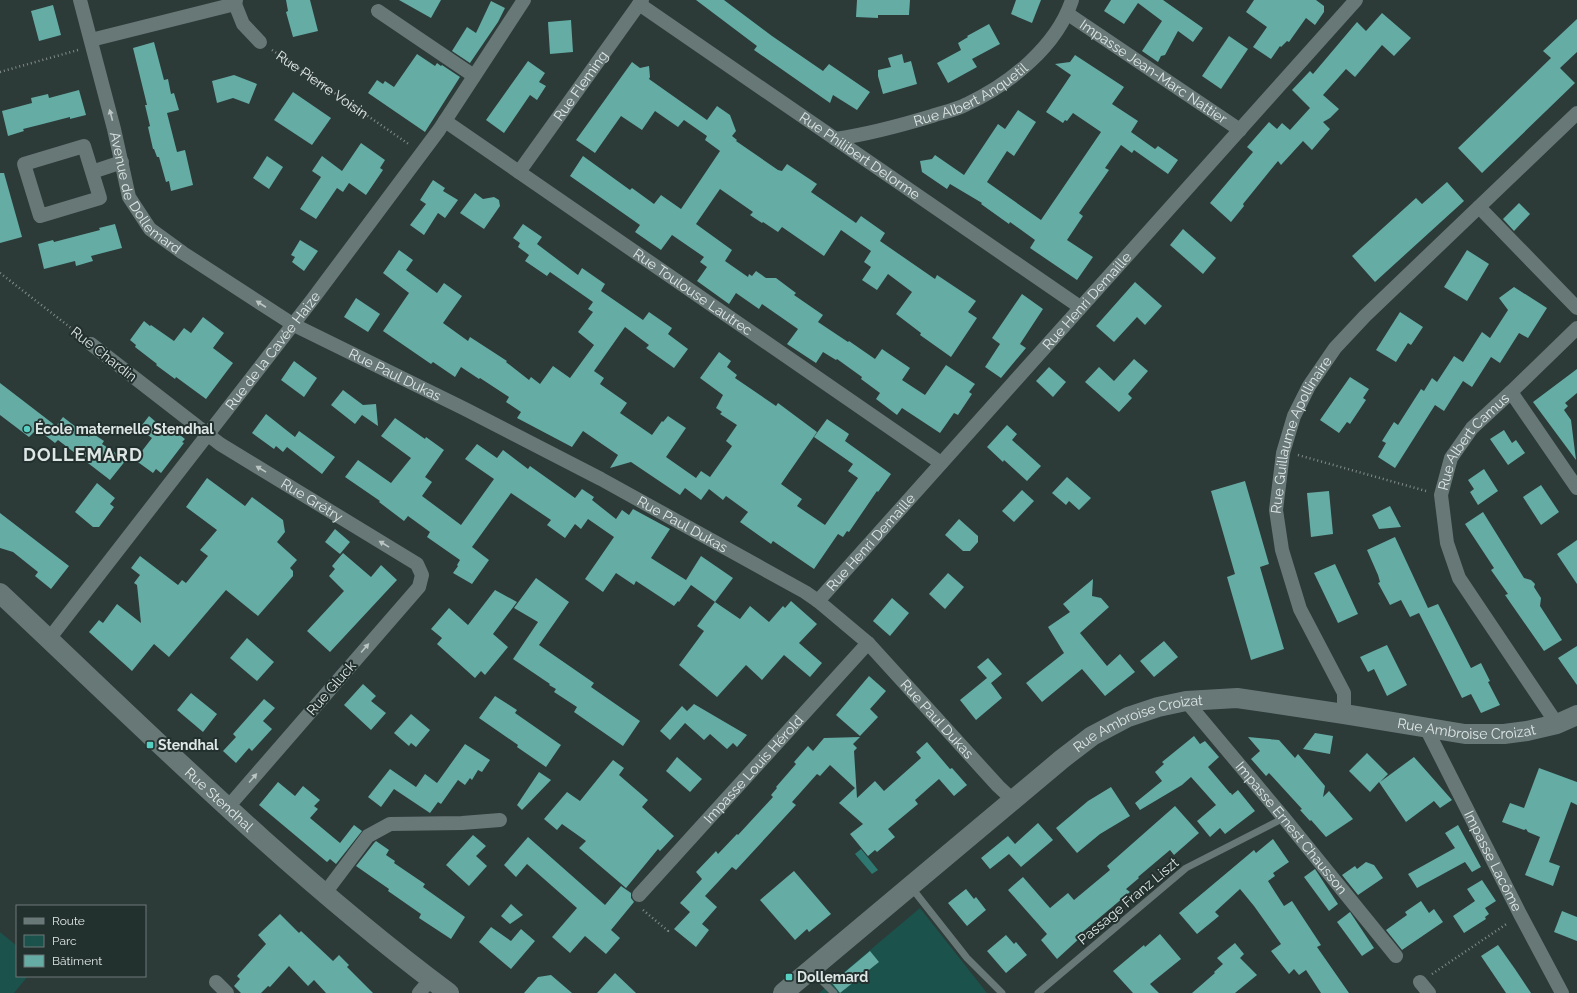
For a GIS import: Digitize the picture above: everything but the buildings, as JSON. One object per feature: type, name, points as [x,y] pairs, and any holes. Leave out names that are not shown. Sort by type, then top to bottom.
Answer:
[{"type":"street","name":"Avenue de Dollemard","points":[[80,0],[122,162],[129,197],[150,229],[183,254],[294,325]]},
{"type":"street","name":"Rue de la Cavée Haize","points":[[49,639],[294,325],[422,153],[445,121],[524,0]]},
{"type":"street","name":"Rue Albert Anquetil","points":[[835,139],[864,135],[890,129],[966,105],[1010,79],[1037,55],[1068,14],[1072,0]]},
{"type":"street","name":"Rue Henri Demaille","points":[[818,601],[1356,0]]},
{"type":"street","name":"Rue Pierre Voisin","points":[[92,43],[236,2],[243,24],[260,42]]},
{"type":"street","name":"Rue Philibert Delorme","points":[[640,2],[1080,308]]},
{"type":"street","name":"Rue Fleming","points":[[519,172],[640,2]]},
{"type":"street","points":[[378,10],[474,76]]},
{"type":"street","name":"Impasse Jean-Marc Nattier","points":[[1068,14],[1240,130]]},
{"type":"street","name":"Rue Guillaume Apollinaire","points":[[1344,714],[1344,693],[1300,609],[1282,550],[1276,510],[1284,451],[1294,416],[1309,386],[1335,348],[1364,316],[1577,113]]},
{"type":"street","name":"Rue Toulouse Lautrec","points":[[445,121],[941,463]]},
{"type":"street","points":[[84,146],[92,172],[100,198],[40,216],[24,164],[84,146]]},
{"type":"street","points":[[92,172],[122,162]]},
{"type":"street","points":[[1479,207],[1577,308]]},
{"type":"street","name":"Rue Paul Dukas","points":[[294,325],[465,409],[601,479],[805,592],[868,643],[998,786],[1014,801]]},
{"type":"street","name":"Rue Albert Camus","points":[[1557,724],[1459,578],[1447,543],[1441,495],[1451,458],[1472,428],[1577,328]]},
{"type":"street","name":"Rue Chardin","points":[[91,344],[208,435]]},
{"type":"street","points":[[1511,392],[1577,488]]},
{"type":"street","name":"Rue Grétry","points":[[208,435],[220,444],[417,564]]},
{"type":"street","name":"Rue Gluck","points":[[228,807],[419,587],[422,575],[417,564]]},
{"type":"street","name":"Rue Stendhal","points":[[0,593],[228,807],[325,893],[425,986],[449,993]]},
{"type":"street","name":"Impasse Louis Hérold","points":[[639,896],[868,643]]},
{"type":"street","name":"Rue Ambroise Croizat","points":[[783,993],[1092,736],[1128,717],[1158,707],[1186,701],[1237,698],[1465,734],[1504,734],[1527,731],[1557,724],[1577,715]]},
{"type":"street","name":"Impasse Ernest Chausson","points":[[1186,701],[1284,818],[1396,956]]},
{"type":"street","name":"Impasse Lacôme","points":[[1426,728],[1520,914],[1562,993]]},
{"type":"street","points":[[325,893],[368,836],[390,824],[462,823],[500,820]]},
{"type":"street","points":[[216,982],[227,993]]},
{"type":"street","points":[[1420,982],[1429,993]]},
{"type":"lane","name":"Passage Franz Liszt","points":[[1038,993],[1186,868],[1284,818]]},
{"type":"lane","points":[[911,886],[967,958],[1002,993]]},
{"type":"lane","points":[[811,970],[834,993]]},
{"type":"path","name":"Rue Pierre Voisin","points":[[260,42],[422,153]]},
{"type":"path","points":[[0,72],[92,43]]},
{"type":"path","name":"Rue Chardin","points":[[0,273],[91,344]]},
{"type":"path","points":[[1284,451],[1429,492]]},
{"type":"path","points":[[639,896],[636,904],[668,931],[666,933]]},
{"type":"path","points":[[1420,982],[1520,914]]},
{"type":"green space","points":[[920,908],[987,993],[819,993]]},
{"type":"green space","points":[[0,932],[16,945],[16,977],[27,977],[14,993],[0,993]]},
{"type":"water","points":[[861,849],[878,870],[872,874],[855,854]]},
{"type":"place","name":"École maternelle Stendhal","points":[[27,429]]},
{"type":"place","name":"Stendhal","points":[[150,745]]},
{"type":"place","name":"Dollemard","points":[[789,977]]},
{"type":"district","name":"DOLLEMARD","points":[[83,455]]}]
